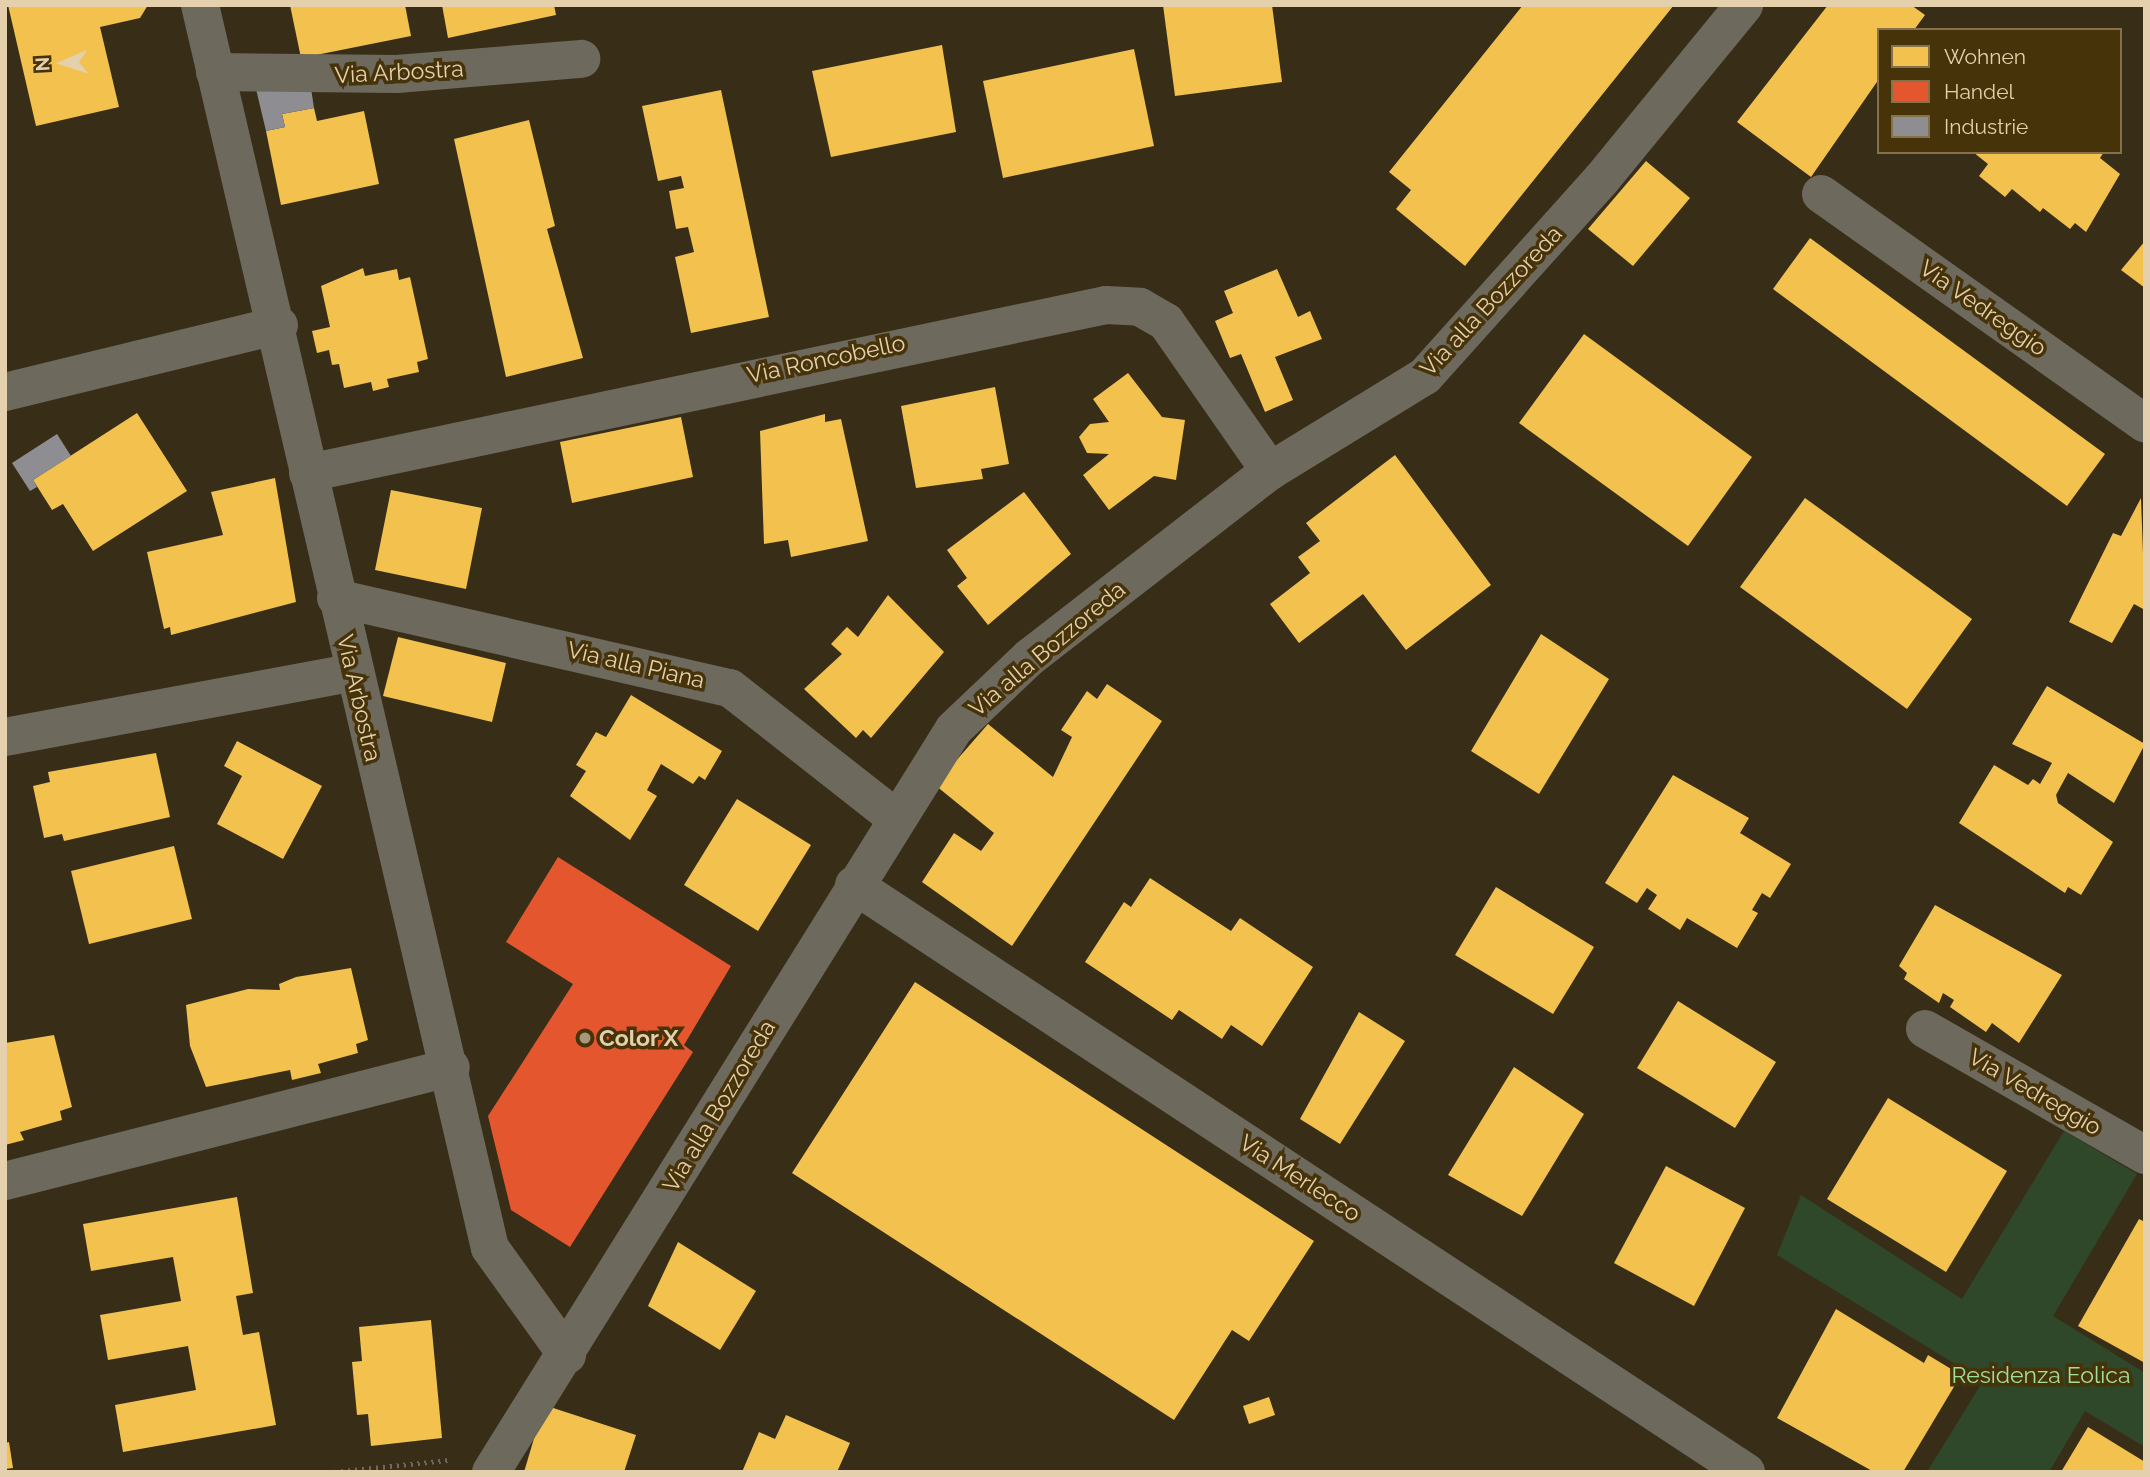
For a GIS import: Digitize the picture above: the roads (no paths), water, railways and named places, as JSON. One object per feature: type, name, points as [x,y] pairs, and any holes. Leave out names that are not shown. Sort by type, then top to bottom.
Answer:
[{"type":"street","name":"Via Arbostra","points":[[200,5],[279,326],[352,673],[451,1067],[490,1248],[567,1355]]},
{"type":"street","name":"Via alla Bozzoreda","points":[[495,1463],[567,1355],[895,818],[954,729],[981,700],[1270,471],[1425,376],[1601,180],[1744,5]]},
{"type":"street","name":"Via Arbostra","points":[[215,72],[397,74],[581,59]]},
{"type":"street","name":"Via Vedreggio","points":[[1821,194],[2145,423]]},
{"type":"street","name":"Via Roncobello","points":[[308,473],[1106,305],[1140,307],[1166,323],[1270,471]]},
{"type":"street","points":[[5,392],[279,326]]},
{"type":"street","name":"Via alla Piana","points":[[336,598],[730,688],[895,818]]},
{"type":"street","points":[[5,737],[352,673]]},
{"type":"street","name":"Via Merlecco","points":[[854,885],[1745,1472]]},
{"type":"street","name":"Via Vedreggio","points":[[1925,1030],[2145,1154]]},
{"type":"street","points":[[5,1181],[451,1067]]},
{"type":"place","name":"Color X","points":[[585,1038]]},
{"type":"park label","name":"Residenza Eolica","points":[[2041,1375]]}]
